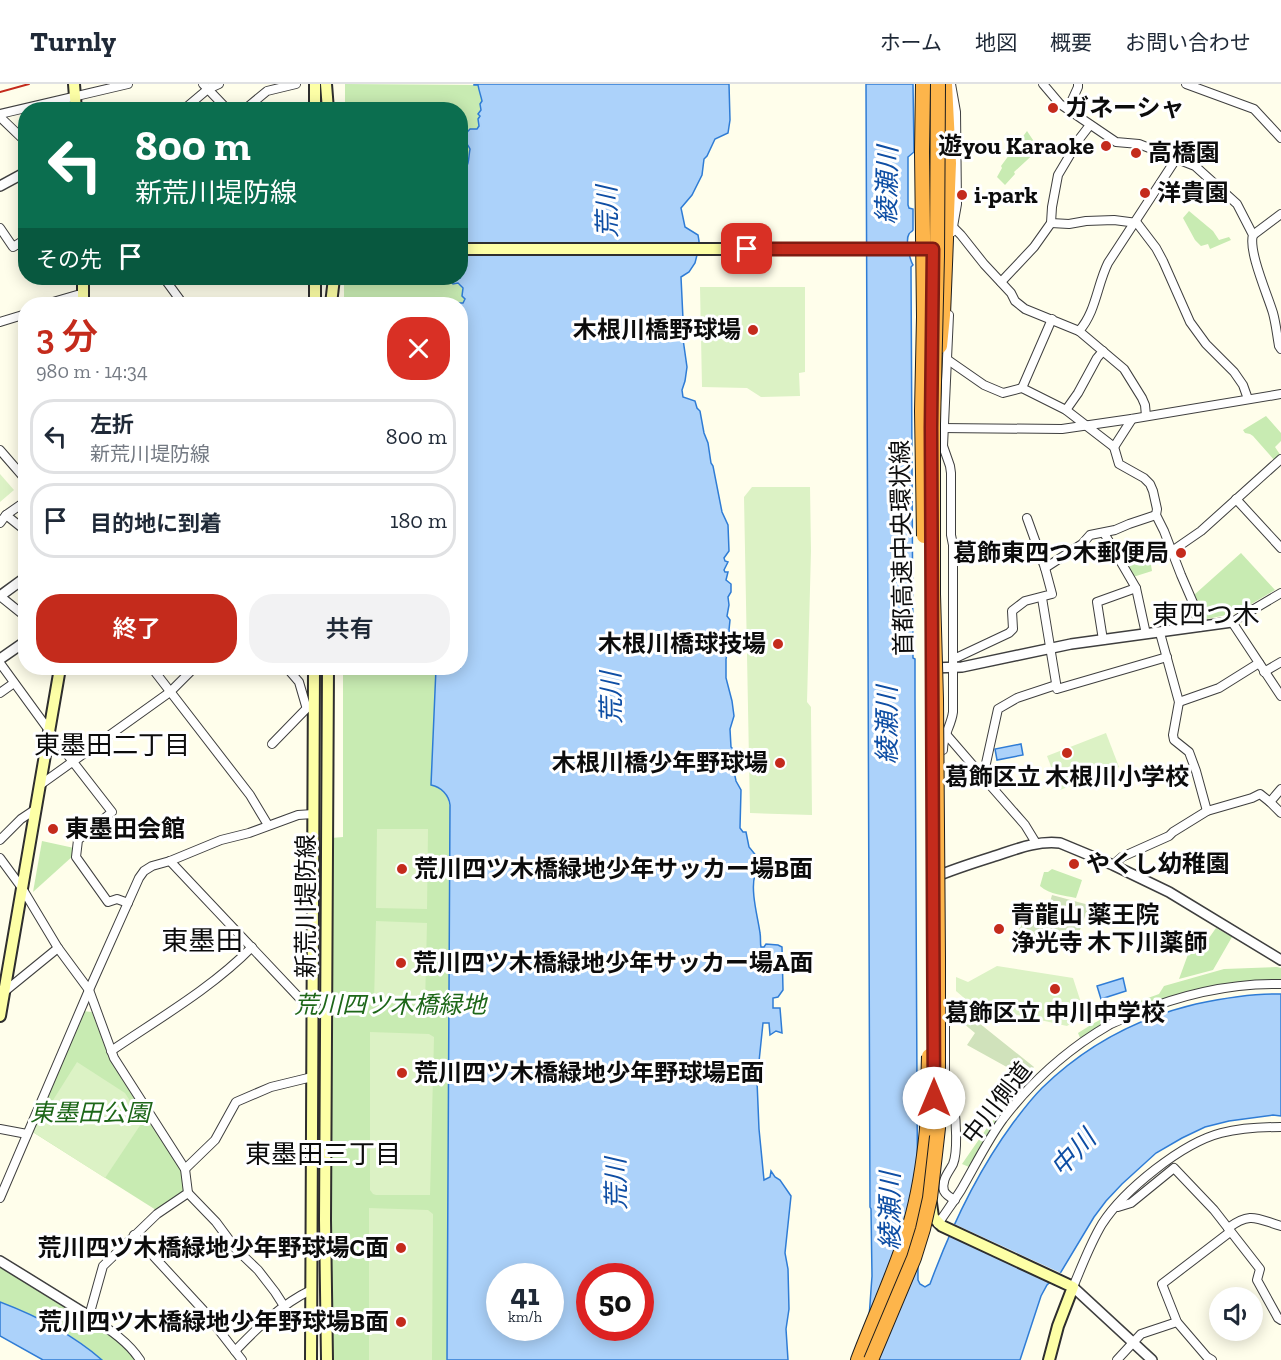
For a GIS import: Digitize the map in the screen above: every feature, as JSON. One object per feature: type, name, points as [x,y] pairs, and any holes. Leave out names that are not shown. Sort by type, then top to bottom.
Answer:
[{"type":"highway","name":"首都高速中央環状線","points":[[858,1360],[910,1224],[923,1166],[927,1129],[929,968],[922,411],[923,84]]},
{"type":"highway","points":[[924,317],[929,84]]},
{"type":"highway","name":"首都高速中央環状線","points":[[872,1360],[914,1258],[923,1229],[930,1198],[938,1128],[936,699],[933,594],[938,256],[937,84]]},
{"type":"highway","points":[[936,427],[949,163],[945,84]]},
{"type":"main road","points":[[315,84],[315,102]]},
{"type":"main road","points":[[326,84],[327,102]]},
{"type":"main road","points":[[937,84],[932,354],[936,427],[931,668],[938,876],[931,1210],[933,1217],[941,1226],[1071,1286],[1049,1360]]},
{"type":"main road","points":[[468,249],[933,249]]},
{"type":"main road","points":[[0,1016],[3,977],[22,888],[59,675]]},
{"type":"main road","name":"新荒川堤防線","points":[[311,1360],[313,814],[311,707],[313,675]]},
{"type":"main road","name":"新荒川堤防線","points":[[327,1360],[325,1209],[328,675]]},
{"type":"street","points":[[39,102],[75,90],[128,84]]},
{"type":"street","points":[[191,102],[205,87],[219,84]]},
{"type":"street","points":[[254,102],[267,91],[296,84]]},
{"type":"street","points":[[934,1120],[942,1110],[945,1098],[938,876],[943,741],[953,712],[951,473],[936,427],[948,360],[952,227],[957,204],[956,112],[951,84]]},
{"type":"street","points":[[1043,84],[1068,110],[1116,142],[1139,144],[1195,166],[1237,204],[1253,235]]},
{"type":"street","points":[[1068,110],[1078,84]]},
{"type":"street","points":[[1186,84],[1254,109],[1281,138]]},
{"type":"street","points":[[205,87],[220,102]]},
{"type":"street","points":[[18,109],[0,115],[18,134]]},
{"type":"street","points":[[1001,282],[1034,246],[1051,223],[1058,175],[1090,125]]},
{"type":"street","points":[[1080,331],[1087,322],[1108,263],[1176,159]]},
{"type":"street","points":[[0,186],[18,176]]},
{"type":"street","points":[[1281,214],[1251,238],[1274,315],[1281,350]]},
{"type":"street","points":[[1051,223],[1070,225],[1086,221],[1114,220],[1137,223],[1163,261],[1190,322],[1206,344],[1234,372],[1243,385],[1248,399]]},
{"type":"street","points":[[952,227],[1025,309],[1080,331],[1124,369],[1142,398],[1146,416]]},
{"type":"street","points":[[0,228],[13,247],[18,244]]},
{"type":"street","points":[[0,322],[18,316]]},
{"type":"street","points":[[1022,388],[1052,319]]},
{"type":"street","points":[[1066,410],[1103,351]]},
{"type":"street","points":[[948,360],[984,385],[1003,393],[1022,388],[1066,410],[1114,447],[1119,464],[1150,484],[1157,509],[1156,515],[1194,605],[1199,627]]},
{"type":"street","points":[[936,427],[1062,429],[1281,393]]},
{"type":"street","points":[[1114,447],[1132,419]]},
{"type":"street","points":[[0,450],[18,471]]},
{"type":"street","points":[[1172,551],[1202,531],[1281,459]]},
{"type":"street","points":[[1236,499],[1281,548]]},
{"type":"street","points":[[0,523],[6,515],[18,507]]},
{"type":"street","points":[[6,515],[18,525]]},
{"type":"street","points":[[1045,568],[1082,544],[1090,535],[1115,530],[1156,515]]},
{"type":"street","points":[[953,663],[958,657],[1009,633],[1013,629],[1012,611],[1025,601],[1052,594],[1028,518]]},
{"type":"street","points":[[1104,533],[1137,588],[1146,634]]},
{"type":"street","points":[[18,583],[0,596],[18,611]]},
{"type":"street","points":[[1103,640],[1097,602],[1137,588]]},
{"type":"street","points":[[931,668],[953,663],[997,661],[1071,644],[1232,622],[1281,593]]},
{"type":"street","points":[[1042,598],[1057,689],[1167,657]]},
{"type":"street","points":[[1232,622],[1281,696]]},
{"type":"street","points":[[1160,633],[1179,702],[1174,740],[1189,752],[1207,811]]},
{"type":"street","points":[[18,647],[0,661],[72,762],[112,812],[78,840],[76,857],[108,902],[117,899],[128,903]]},
{"type":"street","points":[[1264,672],[1281,662]]},
{"type":"street","points":[[1179,702],[1219,688],[1259,663]]},
{"type":"street","points":[[157,675],[250,795],[268,825]]},
{"type":"street","points":[[40,785],[170,692],[187,675]]},
{"type":"street","points":[[272,744],[311,707],[306,706],[299,682],[293,675]]},
{"type":"street","points":[[0,693],[14,683]]},
{"type":"street","points":[[983,777],[998,709],[1017,698],[1056,684]]},
{"type":"street","points":[[932,729],[947,730],[983,777],[1025,825],[1036,843]]},
{"type":"street","points":[[1270,802],[1281,789]]},
{"type":"street","points":[[1113,865],[1122,857],[1169,836],[1207,811],[1260,794],[1281,813]]},
{"type":"street","points":[[0,840],[21,819],[36,809]]},
{"type":"street","points":[[0,1198],[89,990],[144,871],[221,840],[249,833],[298,815],[313,814]]},
{"type":"street","points":[[938,876],[1036,843],[1060,843],[1113,865],[1185,901],[1279,955]]},
{"type":"street","points":[[0,858],[22,888],[58,948],[89,990],[111,1051],[185,1169],[188,1192],[216,1222],[244,1258],[258,1270],[284,1306]]},
{"type":"street","points":[[170,861],[312,1009]]},
{"type":"street","points":[[111,1051],[219,977],[252,947]]},
{"type":"street","points":[[2,994],[58,948]]},
{"type":"street","name":"中川側道","points":[[941,1226],[981,1154],[1017,1102],[1043,1073],[1086,1040],[1111,1024],[1175,1000],[1239,986],[1281,984]]},
{"type":"street","points":[[185,1169],[215,1140],[236,1102],[271,1087],[312,1077]]},
{"type":"street","points":[[945,1098],[954,1107],[956,1152],[953,1163],[945,1176],[944,1190],[955,1200]]},
{"type":"street","points":[[1152,1360],[1071,1286],[1103,1223],[1142,1180],[1167,1159],[1189,1147],[1220,1133],[1281,1127]]},
{"type":"street","points":[[0,1129],[27,1134]]},
{"type":"street","points":[[1115,1208],[1131,1203],[1174,1168],[1214,1210],[1260,1269],[1257,1280],[1281,1320]]},
{"type":"street","points":[[89,1316],[103,1266],[156,1214],[188,1192]]},
{"type":"street","points":[[1212,1360],[1177,1322],[1162,1284],[1239,1220],[1255,1217],[1281,1226]]},
{"type":"street","points":[[134,1234],[204,1311],[242,1360]]},
{"type":"street","points":[[0,1261],[103,1325],[132,1348],[140,1360]]},
{"type":"street","points":[[235,1351],[257,1328],[284,1306],[311,1290]]},
{"type":"street","points":[[1117,1360],[1132,1342],[1146,1332],[1177,1322]]},
{"type":"green space","points":[[345,84],[478,85],[482,101],[479,126],[468,141],[468,102],[345,102]]},
{"type":"green space","points":[[1027,131],[1039,149],[1014,172],[1015,174],[1005,185],[997,177],[1001,166]]},
{"type":"green space","points":[[1189,211],[1213,231],[1219,240],[1229,237],[1231,240],[1210,249],[1208,244],[1201,246],[1195,240],[1183,218]]},
{"type":"green space","points":[[344,285],[458,285],[465,295],[465,297],[344,297]]},
{"type":"green space","name":"木根川橋野球場","points":[[700,287],[805,287],[805,372],[799,373],[800,396],[761,397],[747,388],[702,387]]},
{"type":"green space","points":[[1266,416],[1281,433],[1281,441],[1275,447],[1281,456],[1275,461],[1253,436],[1243,430]]},
{"type":"green space","points":[[0,474],[14,490],[0,502]]},
{"type":"green space","points":[[752,487],[810,487],[811,551],[807,702],[811,707],[812,815],[750,813],[744,497]]},
{"type":"green space","points":[[1241,553],[1275,590],[1236,613],[1202,620],[1194,595]]},
{"type":"green space","points":[[1150,559],[1152,571],[1133,577],[1127,566]]},
{"type":"green space","name":"荒川四ツ木橋緑地","points":[[343,675],[436,675],[431,785],[445,793],[451,818],[447,1360],[330,1360],[331,838],[343,837]]},
{"type":"green space","points":[[1106,733],[1119,767],[1060,790],[1047,756]]},
{"type":"green space","name":"荒川四ツ木橋緑地少年サッカー場B面","points":[[377,829],[428,829],[427,909],[376,908]]},
{"type":"green space","points":[[42,841],[74,848],[74,855],[33,892]]},
{"type":"green space","points":[[1052,869],[1082,880],[1076,898],[1053,893],[1040,886],[1044,872]]},
{"type":"green space","points":[[1052,895],[1089,905],[1075,944],[1060,940],[1017,940],[1023,909],[1034,912],[1037,902],[1050,902]]},
{"type":"green space","name":"荒川四ツ木橋緑地少年サッカー場A面","points":[[376,921],[427,923],[425,1004],[374,1003]]},
{"type":"green space","points":[[1216,928],[1232,937],[1213,970],[1179,979],[1194,938],[1204,945]]},
{"type":"green space","points":[[997,966],[1073,978],[1085,1015],[1067,1026],[1000,1011],[991,1021],[956,991],[956,977],[968,982]]},
{"type":"green space","points":[[1281,968],[1281,980],[1247,981],[1195,989],[1146,1005],[1081,1040],[1078,1033],[1117,1011],[1159,994],[1164,986],[1224,969]]},
{"type":"green space","name":"東墨田公園","points":[[82,1011],[92,1012],[110,1060],[181,1171],[184,1190],[156,1210],[31,1131]]},
{"type":"green space","points":[[969,1015],[1034,1067],[1025,1077],[967,1045],[975,1033],[963,1023]]},
{"type":"green space","points":[[370,1032],[429,1034],[434,1037],[430,1195],[376,1195],[370,1190]]},
{"type":"green space","points":[[77,1062],[125,1093],[143,1121],[105,1178],[33,1132]]},
{"type":"green space","points":[[1010,1105],[995,1124],[969,1167],[962,1164],[989,1125]]},
{"type":"green space","points":[[369,1208],[428,1210],[433,1214],[432,1360],[369,1360]]},
{"type":"green space","points":[[0,1265],[106,1331],[137,1360],[102,1360],[63,1331],[0,1302]]},
{"type":"water","name":"荒川","points":[[474,84],[729,84],[728,133],[715,139],[704,159],[702,175],[692,195],[681,208],[685,227],[698,235],[699,241],[695,263],[689,272],[681,277],[682,332],[687,367],[682,390],[683,397],[695,401],[700,411],[722,512],[728,525],[729,551],[724,558],[728,562],[724,570],[728,572],[726,580],[731,584],[727,616],[730,620],[731,636],[726,659],[726,678],[734,716],[730,729],[733,749],[732,771],[741,790],[740,828],[746,832],[749,847],[762,863],[756,874],[753,888],[761,947],[766,944],[782,947],[783,990],[778,997],[773,998],[773,1008],[780,1008],[782,1033],[776,1031],[770,1035],[769,1023],[763,1023],[757,1081],[764,1180],[770,1177],[771,1171],[791,1196],[785,1253],[788,1269],[789,1309],[786,1329],[788,1360],[447,1360],[450,805],[444,792],[431,785],[436,675],[468,675],[468,297],[462,296],[463,288],[460,285],[468,285],[470,149],[468,131],[477,129],[479,126],[480,116],[478,114],[482,101],[478,85]]},
{"type":"water","points":[[866,84],[913,84],[914,152],[908,157],[908,205],[913,209],[913,230],[909,234],[908,241],[909,255],[913,265],[911,267],[913,658],[915,659],[918,1280],[920,1284],[925,1287],[930,1284],[966,1200],[1013,1123],[1042,1088],[1076,1059],[1133,1026],[1174,1010],[1249,995],[1281,994],[1281,1116],[1229,1121],[1205,1127],[1156,1153],[1122,1184],[1094,1217],[1061,1272],[1047,1285],[1041,1296],[1020,1360],[866,1360],[872,1276]]},
{"type":"water","points":[[1021,744],[1023,755],[997,760],[995,749]]},
{"type":"water","points":[[1123,978],[1126,991],[1101,999],[1097,986]]},
{"type":"water","points":[[0,1302],[54,1326],[102,1360],[43,1360],[0,1336]]},
{"type":"pier","points":[[468,242],[702,242],[700,255],[468,256]]},
{"type":"pier","points":[[952,1223],[1063,1274],[1053,1283],[947,1235]]},
{"type":"railway","points":[[0,92],[29,84]]},
{"type":"place","name":"ガネーシャ","points":[[1053,108]]},
{"type":"place","name":"遊you Karaoke","points":[[1106,146]]},
{"type":"place","name":"高橋園","points":[[1136,153]]},
{"type":"place","name":"洋貴園","points":[[1145,193]]},
{"type":"place","name":"i-park","points":[[962,195]]},
{"type":"place","name":"木根川橋野球場","points":[[753,330]]},
{"type":"place","name":"葛飾東四つ木郵便局","points":[[1181,553]]},
{"type":"place","name":"木根川橋球技場","points":[[778,644]]},
{"type":"place","name":"葛飾区立 木根川小学校","points":[[1067,753]]},
{"type":"place","name":"木根川橋少年野球場","points":[[780,763]]},
{"type":"place","name":"東墨田会館","points":[[53,829]]},
{"type":"place","name":"やくし幼稚園","points":[[1074,864]]},
{"type":"place","name":"荒川四ツ木橋緑地少年サッカー場B面","points":[[402,869]]},
{"type":"place","name":"青龍山 薬王院 浄光寺 木下川薬師","points":[[999,929]]},
{"type":"place","name":"荒川四ツ木橋緑地少年サッカー場A面","points":[[401,963]]},
{"type":"place","name":"葛飾区立 中川中学校","points":[[1055,989]]},
{"type":"place","name":"荒川四ツ木橋緑地少年野球場E面","points":[[402,1073]]},
{"type":"place","name":"荒川四ツ木橋緑地少年野球場C面","points":[[401,1248]]},
{"type":"place","name":"荒川四ツ木橋緑地少年野球場B面","points":[[401,1322]]},
{"type":"district","name":"東四つ木","points":[[1206,615]]},
{"type":"district","name":"東墨田二丁目","points":[[112,745]]},
{"type":"district","name":"東墨田","points":[[202,941]]},
{"type":"district","name":"東墨田三丁目","points":[[323,1154]]},
{"type":"route","points":[[747,249],[933,249],[931,668],[934,1098]]},
{"type":"water label","name":"綾瀬川","points":[[887,185]]},
{"type":"water label","name":"綾瀬川","points":[[887,725]]},
{"type":"water label","name":"中川","points":[[1073,1153]]},
{"type":"water label","name":"綾瀬川","points":[[890,1211]]}]
